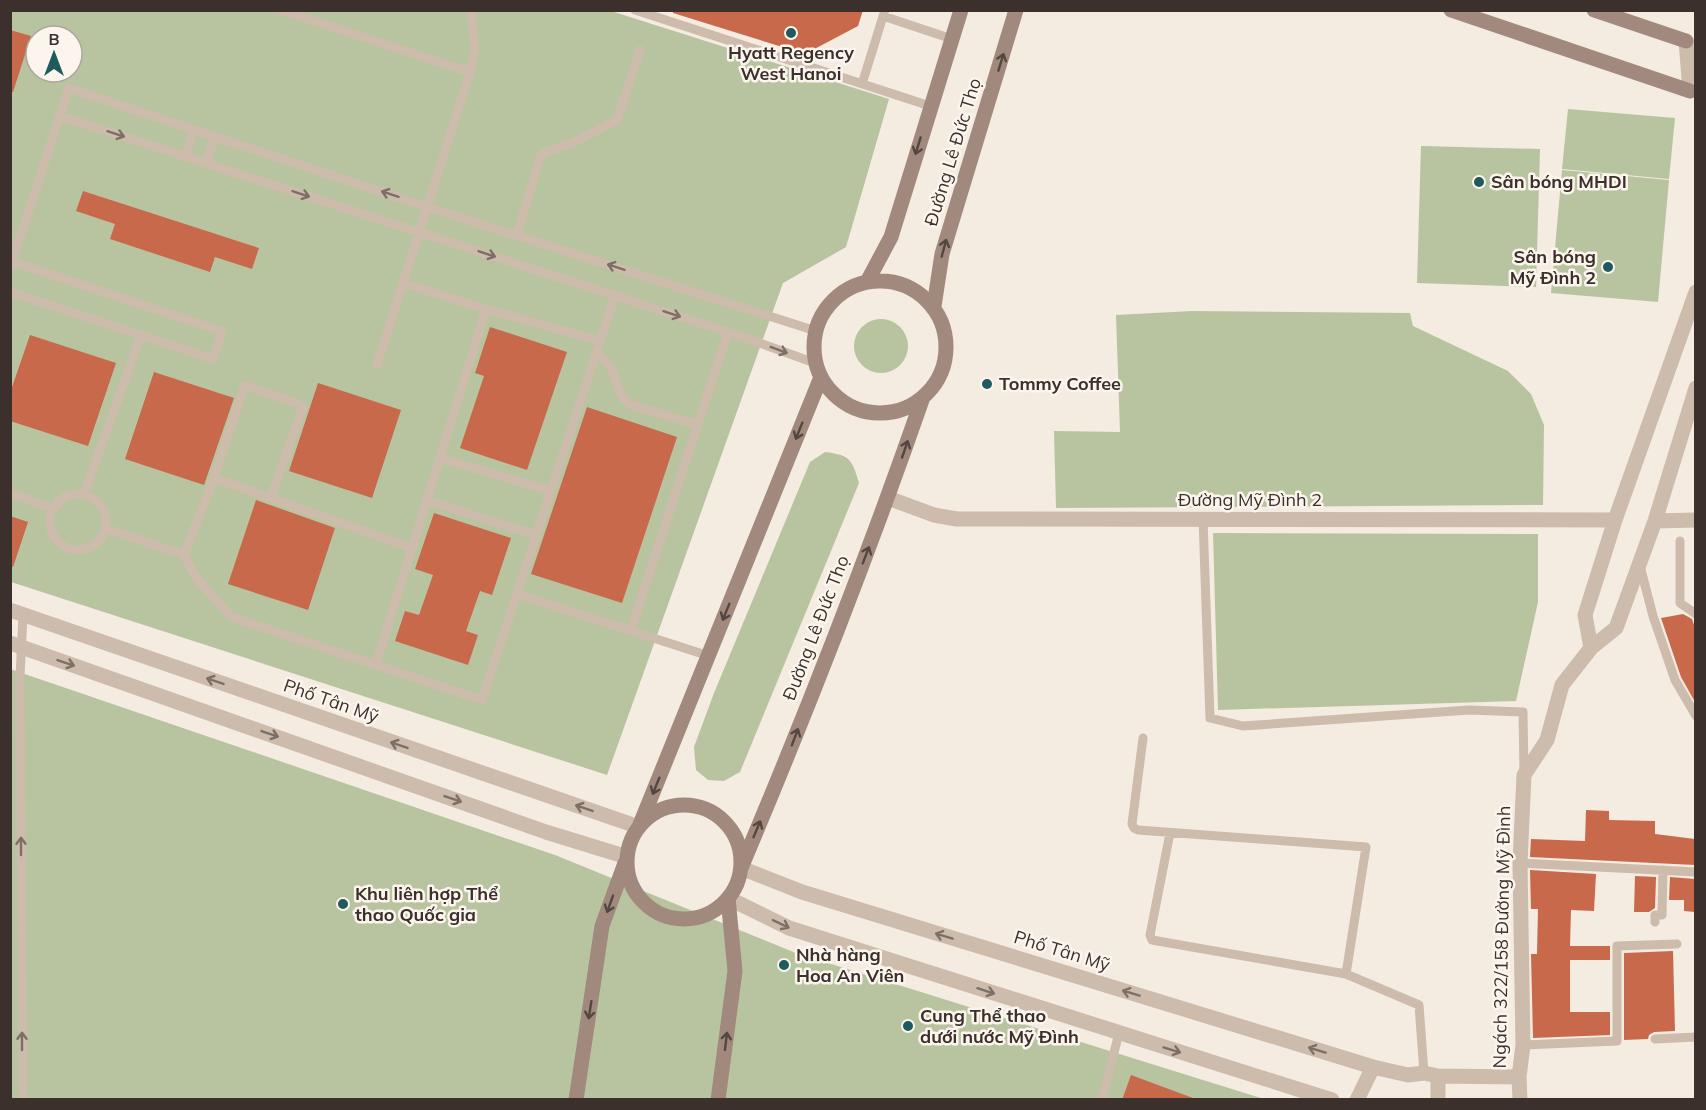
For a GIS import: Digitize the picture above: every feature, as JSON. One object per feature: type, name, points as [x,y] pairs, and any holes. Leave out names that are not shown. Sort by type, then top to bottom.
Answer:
[{"type":"main road","name":"Đường Lê Đức Thọ","points":[[867,282],[891,237],[961,10]]},
{"type":"main road","name":"Đường Lê Đức Thọ","points":[[934,306],[942,254],[1016,10]]},
{"type":"main road","points":[[1451,10],[1690,92]]},
{"type":"main road","points":[[1594,10],[1686,41]]},
{"type":"main road","points":[[891,281],[915,290],[934,306],[943,323],[947,342],[946,361],[939,379],[922,400],[895,412],[878,413],[860,410],[844,403],[831,392],[818,370],[814,340],[820,318],[831,301],[848,289],[867,282],[891,281]]},
{"type":"main road","points":[[639,827],[709,656],[818,370]]},
{"type":"main road","name":"Đường Lê Đức Thọ","points":[[741,868],[888,498],[922,400]]},
{"type":"main road","points":[[576,1100],[602,926],[633,835],[644,820],[660,809],[678,804],[697,806],[715,813],[729,825],[739,841],[742,860],[740,879],[728,898],[717,909],[700,917],[681,919],[662,915],[646,905],[634,890],[627,872],[627,857]]},
{"type":"main road","points":[[718,1100],[735,971],[728,898]]},
{"type":"street","points":[[1686,41],[1690,92]]},
{"type":"street","points":[[1591,648],[1585,615],[1615,520],[1695,292]]},
{"type":"street","points":[[1524,775],[1547,740],[1562,685],[1591,648],[1616,628],[1640,566],[1695,388]]},
{"type":"street","name":"Đường Mỹ Đình 2","points":[[888,498],[924,512],[957,519],[1615,520]]},
{"type":"street","points":[[1655,520],[1695,520]]},
{"type":"street","name":"Phố Tân Mỹ","points":[[17,613],[639,827]]},
{"type":"street","points":[[16,645],[546,832],[627,857]]},
{"type":"street","name":"Ngách 322/158 Đường Mỹ Đình","points":[[1520,1100],[1519,1077],[1523,1045],[1520,863],[1524,775]]},
{"type":"street","name":"Phố Tân Mỹ","points":[[741,868],[814,896],[1373,1067],[1407,1075],[1519,1077]]},
{"type":"street","points":[[728,898],[789,928],[1332,1100]]},
{"type":"street","points":[[1357,1100],[1373,1067]]},
{"type":"street","points":[[1431,1074],[1438,1100]]},
{"type":"lane","points":[[280,10],[470,72]]},
{"type":"lane","points":[[376,365],[470,72],[475,49],[471,10]]},
{"type":"lane","points":[[635,10],[930,106]]},
{"type":"lane","points":[[862,84],[884,13],[952,39]]},
{"type":"lane","points":[[517,235],[541,154],[572,143],[617,120],[640,50]]},
{"type":"lane","points":[[10,292],[213,358],[222,333],[11,264],[69,88],[427,207],[816,331]]},
{"type":"lane","points":[[60,116],[728,332],[818,370]]},
{"type":"lane","points":[[185,157],[194,130]]},
{"type":"lane","points":[[207,164],[215,136]]},
{"type":"lane","points":[[403,283],[600,341]]},
{"type":"lane","points":[[105,528],[184,555],[195,576],[231,617],[482,700],[615,296]]},
{"type":"lane","points":[[376,664],[486,309]]},
{"type":"lane","points":[[631,630],[728,332]]},
{"type":"lane","points":[[84,494],[141,335]]},
{"type":"lane","points":[[596,354],[610,364],[622,400],[631,405],[698,425]]},
{"type":"lane","points":[[184,555],[214,478],[245,385],[303,407],[271,497]]},
{"type":"lane","points":[[440,458],[551,491]]},
{"type":"lane","points":[[214,478],[412,548]]},
{"type":"lane","points":[[10,493],[52,508]]},
{"type":"lane","points":[[84,494],[99,503],[104,511],[105,528],[102,537],[95,545],[86,549],[67,549],[59,544],[49,527],[52,508],[66,496],[84,494]]},
{"type":"lane","points":[[426,500],[536,536]]},
{"type":"lane","points":[[1203,519],[1210,718],[1243,726],[1469,710],[1523,712],[1524,775]]},
{"type":"lane","points":[[1680,541],[1680,603],[1695,614]]},
{"type":"lane","points":[[1640,566],[1653,616],[1675,680],[1695,716]]},
{"type":"lane","points":[[517,594],[709,656]]},
{"type":"lane","points":[[17,613],[22,1100]]},
{"type":"lane","points":[[1143,738],[1132,824],[1134,828],[1170,833],[1366,847],[1346,974]]},
{"type":"lane","points":[[1170,833],[1150,935],[1152,940],[1346,974],[1419,1005],[1431,1074]]},
{"type":"lane","points":[[1520,863],[1695,872]]},
{"type":"lane","points":[[1655,922],[1654,915],[1662,915],[1664,870]]},
{"type":"lane","points":[[1523,1045],[1617,1041],[1617,946],[1677,944]]},
{"type":"lane","points":[[1102,1100],[1119,1033]]},
{"type":"lane","points":[[1656,1039],[1695,1037]]},
{"type":"lane","points":[[10,1068],[22,1069]]},
{"type":"green space","points":[[11,11],[611,11],[889,99],[846,247],[783,283],[607,775],[11,582]]},
{"type":"green space","points":[[1568,109],[1675,118],[1669,179],[1562,169]]},
{"type":"green space","points":[[1421,146],[1540,149],[1536,287],[1417,283]]},
{"type":"green space","points":[[1562,170],[1669,180],[1658,302],[1551,293]]},
{"type":"green space","points":[[1192,311],[1410,313],[1413,326],[1508,371],[1531,394],[1544,425],[1543,505],[1056,508],[1054,431],[1120,432],[1116,315]]},
{"type":"green space","points":[[881,319],[891,321],[900,327],[906,336],[908,346],[906,356],[900,365],[891,371],[881,373],[871,371],[862,365],[856,356],[854,346],[856,336],[862,327],[871,321]]},
{"type":"green space","points":[[825,452],[840,455],[849,460],[859,483],[740,772],[724,781],[708,780],[696,770],[694,747],[714,693],[810,462]]},
{"type":"green space","points":[[1213,533],[1538,534],[1538,602],[1516,701],[1218,710]]},
{"type":"green space","name":"Khu liên hợp Thể thao Quốc gia","points":[[10,669],[555,855],[796,953],[1264,1099],[11,1099]]},
{"type":"building","name":"Hyatt Regency West Hanoi","points":[[673,10],[863,10],[858,26],[805,54],[673,13]]},
{"type":"building","points":[[10,30],[24,34],[24,58],[13,92],[10,92]]},
{"type":"building","points":[[83,191],[259,248],[252,269],[215,257],[210,272],[110,239],[115,224],[76,211]]},
{"type":"building","points":[[490,327],[567,352],[527,470],[460,448],[484,376],[475,373]]},
{"type":"building","points":[[30,335],[116,363],[88,446],[10,421],[10,393]]},
{"type":"building","points":[[154,372],[234,398],[204,485],[125,459]]},
{"type":"building","points":[[318,383],[401,410],[372,498],[289,471]]},
{"type":"building","points":[[587,407],[677,437],[622,603],[531,574]]},
{"type":"building","points":[[256,500],[335,528],[308,610],[228,584]]},
{"type":"building","points":[[434,513],[511,538],[492,595],[480,591],[466,631],[478,635],[468,665],[395,641],[405,611],[419,615],[433,575],[415,569]]},
{"type":"building","points":[[10,516],[28,522],[13,567],[10,566]]},
{"type":"building","points":[[1683,614],[1692,619],[1695,628],[1695,702],[1681,677],[1661,618]]},
{"type":"building","points":[[1586,810],[1609,811],[1609,820],[1655,821],[1655,834],[1695,839],[1695,865],[1530,857],[1531,839],[1585,841]]},
{"type":"building","points":[[1530,870],[1596,874],[1594,911],[1571,910],[1570,946],[1610,946],[1610,960],[1570,960],[1570,1012],[1610,1012],[1610,1035],[1533,1038],[1531,954],[1537,954],[1538,909],[1531,909]]},
{"type":"building","points":[[1635,876],[1656,877],[1655,908],[1649,912],[1634,912]]},
{"type":"building","points":[[1670,877],[1695,879],[1695,912],[1684,911],[1684,900],[1669,900]]},
{"type":"building","points":[[1673,951],[1675,1031],[1654,1032],[1649,1035],[1648,1039],[1624,1040],[1624,953]]},
{"type":"building","points":[[1131,1075],[1193,1098],[1193,1100],[1122,1100]]},
{"type":"place","name":"Hyatt Regency West Hanoi","points":[[791,33]]},
{"type":"place","name":"Sân bóng MHDI","points":[[1479,182]]},
{"type":"place","name":"Sân bóng Mỹ Đình 2","points":[[1608,267]]},
{"type":"place","name":"Tommy Coffee","points":[[987,384]]},
{"type":"place","name":"Khu liên hợp Thể thao Quốc gia","points":[[343,904]]},
{"type":"place","name":"Nhà hàng Hoa An Viên","points":[[784,965]]},
{"type":"place","name":"Cung Thể thao dưới nước Mỹ Đình","points":[[908,1026]]}]
